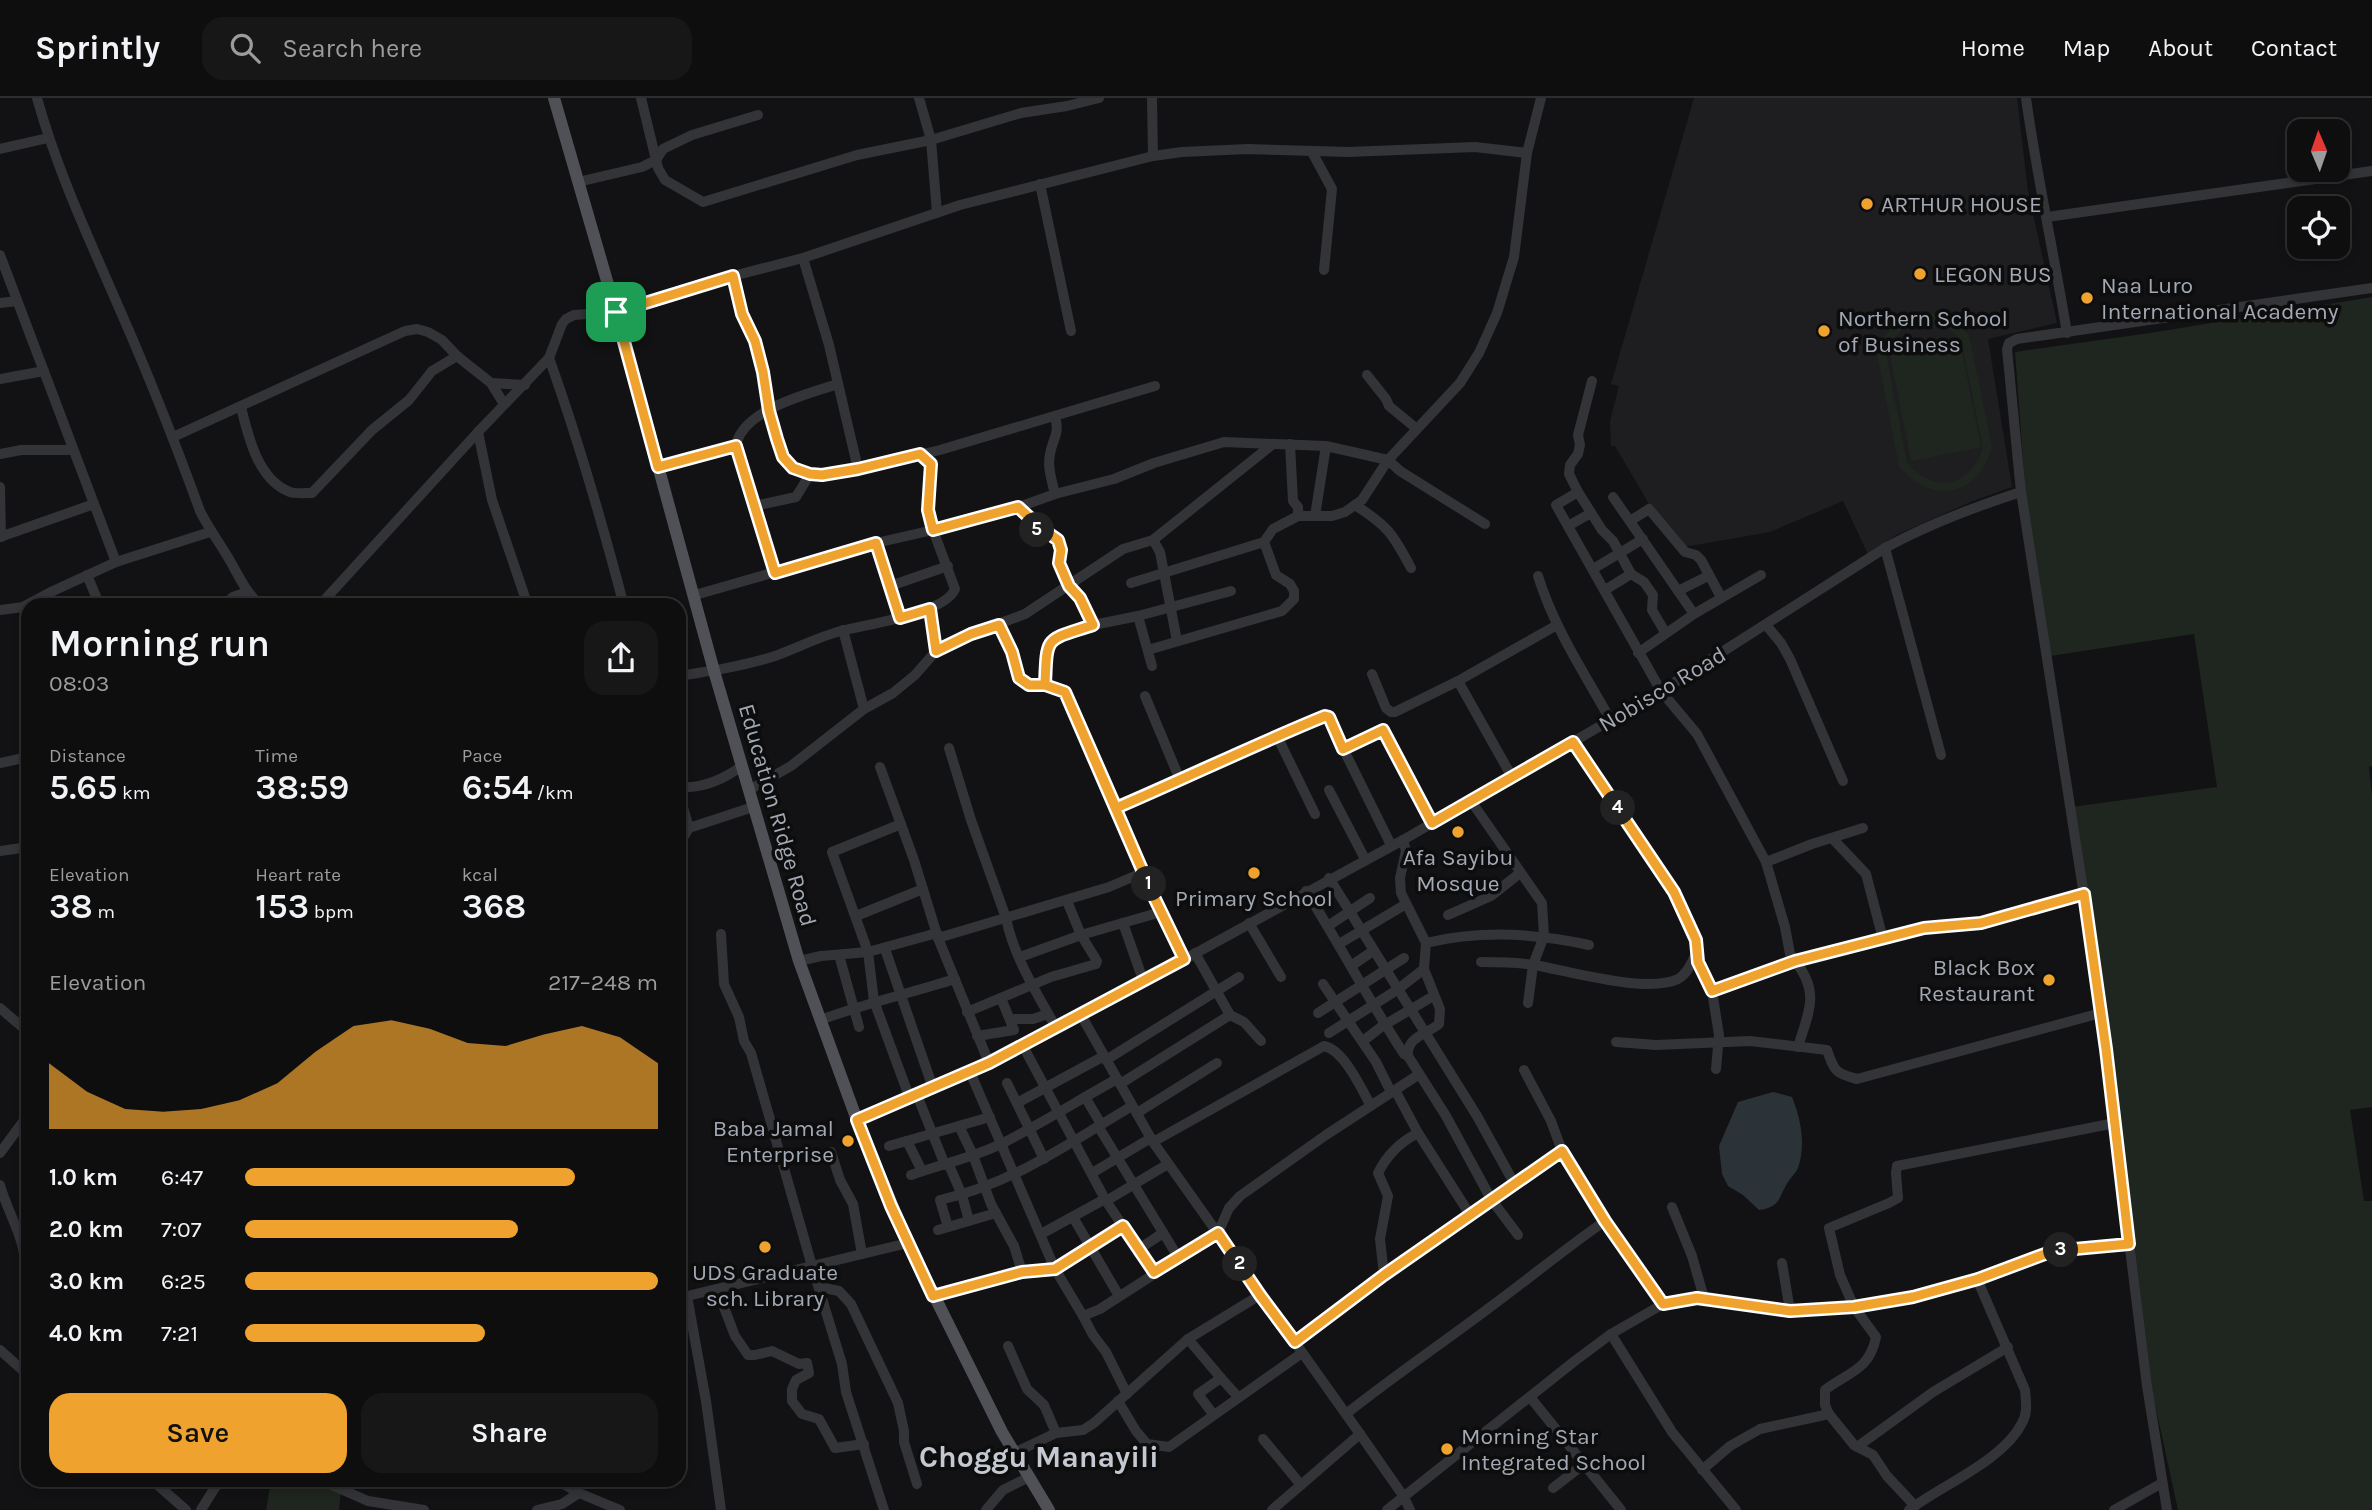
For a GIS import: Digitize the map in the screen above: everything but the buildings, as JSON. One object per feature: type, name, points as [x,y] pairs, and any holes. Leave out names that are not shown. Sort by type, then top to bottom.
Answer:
[{"type":"main road","name":"Education Ridge Road","points":[[554,98],[616,312],[714,671],[799,961],[857,1120],[908,1243],[978,1386],[1049,1510]]},
{"type":"street","points":[[37,98],[48,138],[87,237],[149,376],[210,532],[253,598]]},
{"type":"street","points":[[641,98],[656,160],[667,183],[700,202],[708,202],[857,155],[931,140],[1021,113],[1099,98]]},
{"type":"street","points":[[919,98],[931,140],[937,213]]},
{"type":"street","points":[[1152,98],[1153,156]]},
{"type":"street","points":[[1131,583],[1264,542],[1273,529],[1298,516],[1332,516],[1345,512],[1362,500],[1388,460],[1460,383],[1479,353],[1497,313],[1514,257],[1527,153],[1541,98]]},
{"type":"street","points":[[2026,98],[2036,170],[2067,333]]},
{"type":"street","points":[[578,182],[642,167],[656,160],[663,149],[692,135],[758,115]]},
{"type":"street","points":[[0,149],[48,138]]},
{"type":"street","points":[[326,598],[549,358],[562,324],[574,315],[616,312],[733,276],[803,258],[937,213],[1153,156],[1248,149],[1312,152],[1475,147],[1527,153]]},
{"type":"street","points":[[1312,152],[1332,189],[1324,270]]},
{"type":"street","points":[[2047,217],[2372,171]]},
{"type":"street","points":[[1040,184],[1071,331]]},
{"type":"street","points":[[0,255],[116,562]]},
{"type":"street","points":[[803,258],[829,345],[858,469]]},
{"type":"street","points":[[733,276],[742,314],[755,341],[769,411],[783,457],[793,468],[810,474],[822,475],[858,469],[940,450],[1155,386]]},
{"type":"street","points":[[2166,1510],[2129,1244],[2101,1013],[2021,492],[2007,349],[2009,343],[2017,339],[2372,288]]},
{"type":"street","points":[[0,303],[17,301]]},
{"type":"street","points":[[173,437],[405,331],[428,332],[442,340],[457,356],[491,383],[505,404]]},
{"type":"street","points":[[241,407],[252,444],[266,473],[291,493],[312,493],[372,430],[409,400],[432,371],[457,356]]},
{"type":"street","points":[[549,358],[597,503],[622,598]]},
{"type":"street","points":[[0,379],[44,371]]},
{"type":"street","points":[[1367,375],[1389,406],[1417,429]]},
{"type":"street","points":[[1592,381],[1578,435],[1578,454],[1570,465],[1569,474],[1631,574],[1644,582],[1653,595],[1652,610],[1665,632]]},
{"type":"street","points":[[491,383],[525,385]]},
{"type":"street","points":[[775,573],[736,446],[743,430],[750,423],[782,402],[838,384]]},
{"type":"street","points":[[1055,416],[1059,431],[1050,454],[1049,467],[1055,494]]},
{"type":"street","points":[[478,432],[492,500],[525,598]]},
{"type":"street","points":[[695,595],[876,543],[1018,507],[1055,494],[1114,479],[1154,463],[1224,442],[1326,446],[1388,460],[1400,471],[1485,524]]},
{"type":"street","points":[[749,790],[791,766],[864,709],[893,693],[915,675],[936,651],[971,634],[1026,614],[1123,549],[1153,540],[1273,444]]},
{"type":"street","points":[[1290,444],[1293,501],[1298,507],[1298,516]]},
{"type":"street","points":[[658,467],[736,446]]},
{"type":"street","points":[[1315,516],[1326,446]]},
{"type":"street","points":[[0,454],[21,450],[73,450]]},
{"type":"street","points":[[686,675],[773,656],[843,630],[930,609],[953,594],[955,589],[928,510],[931,464],[940,450]]},
{"type":"street","points":[[920,454],[931,464]]},
{"type":"street","points":[[754,506],[796,497],[810,474]]},
{"type":"street","points":[[0,487],[1,537],[94,504]]},
{"type":"street","points":[[1578,492],[1556,505],[1661,691],[1697,734],[1766,862],[1790,954],[1802,969],[1812,999],[1811,1012],[1798,1047]]},
{"type":"street","name":"Nobisco Road","points":[[857,1120],[970,1072],[1021,1044],[1057,1029],[1329,878],[1403,840],[1661,691],[1885,548],[1919,530],[2021,492]]},
{"type":"street","points":[[1613,497],[1694,614]]},
{"type":"street","points":[[1355,505],[1376,518],[1395,536],[1411,568]]},
{"type":"street","points":[[1018,507],[1030,518],[1038,531],[1048,533],[1058,540],[1061,550],[1059,563],[1069,586],[1080,598],[1093,625]]},
{"type":"street","points":[[1630,521],[1649,509],[1685,552],[1702,560],[1721,597]]},
{"type":"street","points":[[1568,526],[1591,513]]},
{"type":"street","points":[[41,598],[116,562],[210,532]]},
{"type":"street","points":[[1593,569],[1643,539]]},
{"type":"street","points":[[1153,540],[1160,552],[1165,573],[1177,641]]},
{"type":"street","points":[[1148,650],[1282,611],[1294,599],[1294,591],[1290,584],[1276,575],[1264,542]]},
{"type":"street","points":[[876,543],[900,618]]},
{"type":"street","points":[[1885,548],[1941,755]]},
{"type":"street","points":[[890,586],[948,566]]},
{"type":"street","points":[[1605,590],[1631,574]]},
{"type":"street","points":[[87,575],[97,598]]},
{"type":"street","points":[[1638,653],[1665,632],[1761,575]]},
{"type":"street","points":[[1538,576],[1546,603],[1557,625],[1611,720]]},
{"type":"street","points":[[1678,591],[1709,576]]},
{"type":"street","points":[[232,598],[247,592]]},
{"type":"street","points":[[1045,685],[1047,647],[1055,638],[1093,625],[1231,592]]},
{"type":"street","points":[[0,610],[21,607]]},
{"type":"street","points":[[930,609],[936,651]]},
{"type":"street","points":[[1138,616],[1152,666]]},
{"type":"street","points":[[999,625],[1012,652],[1019,678],[1029,685],[1045,685],[1065,692],[1161,912],[1230,1015],[1244,1022],[1261,1041]]},
{"type":"street","points":[[1372,674],[1387,708],[1395,712],[1458,681],[1557,625]]},
{"type":"street","points":[[1766,625],[1790,659],[1843,781]]},
{"type":"street","points":[[843,630],[864,709]]},
{"type":"street","points":[[1458,681],[1512,777]]},
{"type":"street","points":[[1145,696],[1180,780]]},
{"type":"street","points":[[1116,808],[1276,736],[1328,716],[1391,845]]},
{"type":"street","points":[[1343,749],[1383,730],[1432,823]]},
{"type":"street","points":[[1276,736],[1315,814]]},
{"type":"street","points":[[1573,742],[1674,892],[1696,940],[1698,962],[1712,991],[1718,1041],[1716,1069]]},
{"type":"street","points":[[949,748],[1009,933],[1032,985],[1057,1029]]},
{"type":"street","points":[[0,764],[21,759]]},
{"type":"street","points":[[686,787],[719,780],[742,766]]},
{"type":"street","points":[[880,767],[937,935],[989,1063]]},
{"type":"street","points":[[1329,790],[1365,859]]},
{"type":"street","points":[[1471,801],[1542,903],[1544,936],[1533,965],[1528,1003]]},
{"type":"street","points":[[686,833],[689,828],[753,807]]},
{"type":"street","points":[[686,818],[689,828]]},
{"type":"street","points":[[901,824],[832,852],[868,952],[874,1000],[914,1097],[962,1195],[969,1221]]},
{"type":"street","points":[[1766,862],[1863,828]]},
{"type":"street","points":[[1832,838],[1866,874],[1883,939]]},
{"type":"street","points":[[1403,840],[1406,851],[1399,878],[1401,894],[1426,943],[1424,969],[1440,1009],[1439,1024],[1409,1045],[1408,1056]]},
{"type":"street","points":[[0,851],[21,848]]},
{"type":"street","points":[[799,961],[885,949],[1006,918],[1110,887],[1144,872]]},
{"type":"street","points":[[1448,915],[1491,896],[1520,873]]},
{"type":"street","points":[[1329,878],[1486,1132],[1514,1183]]},
{"type":"street","points":[[856,916],[923,889]]},
{"type":"street","points":[[1307,891],[1362,984],[1371,1005],[1408,1056],[1446,1116],[1491,1199],[1518,1236]]},
{"type":"street","points":[[1712,991],[1795,961],[1924,928],[1981,923],[2084,894]]},
{"type":"street","points":[[1328,926],[1370,898]]},
{"type":"street","points":[[967,1012],[1051,977],[1096,964],[1097,961],[1081,935],[1067,901]]},
{"type":"street","points":[[1339,944],[1406,904]]},
{"type":"street","points":[[1020,957],[1081,935],[1161,912]]},
{"type":"street","points":[[1123,923],[1142,978]]},
{"type":"street","points":[[1249,923],[1281,977]]},
{"type":"street","points":[[720,934],[724,984],[739,1017],[744,1041],[751,1053],[842,1364],[846,1392],[884,1510]]},
{"type":"street","points":[[1426,943],[1477,934],[1544,936],[1590,945]]},
{"type":"street","points":[[885,949],[933,1088]]},
{"type":"street","points":[[1351,966],[1373,950]]},
{"type":"street","points":[[1481,962],[1505,961],[1630,983],[1664,983],[1685,974],[1696,952]]},
{"type":"street","points":[[839,955],[859,1027]]},
{"type":"street","points":[[1318,1013],[1404,958]]},
{"type":"street","points":[[1329,1033],[1397,990],[1424,969]]},
{"type":"street","points":[[1017,1103],[1105,1058],[1239,977]]},
{"type":"street","points":[[820,1020],[874,1000],[901,996],[955,979]]},
{"type":"street","points":[[1323,984],[1363,1041],[1466,1210]]},
{"type":"street","points":[[1001,998],[1015,1024],[1021,1044],[1106,1200],[1154,1272]]},
{"type":"street","points":[[1363,1041],[1430,998]]},
{"type":"street","points":[[0,1008],[21,1026]]},
{"type":"street","points":[[1616,1042],[1656,1045],[1750,1041],[1826,1050],[1833,1068],[1840,1075],[1857,1079],[2101,1013]]},
{"type":"street","points":[[977,1036],[1048,1014]]},
{"type":"street","points":[[1081,1015],[1152,1140],[1404,1497],[1410,1510]]},
{"type":"street","points":[[907,1141],[916,1173],[947,1165],[1002,1144],[1085,1097],[1119,1082],[1230,1015]]},
{"type":"street","points":[[1092,1173],[1324,1046],[1333,1049],[1353,1074],[1371,1106]]},
{"type":"street","points":[[996,1213],[943,1229],[940,1200],[985,1188],[1016,1175],[1100,1125],[1217,1063]]},
{"type":"street","points":[[1524,1070],[1551,1121],[1562,1151],[1605,1221],[1663,1304]]},
{"type":"street","points":[[970,1072],[1055,1269],[1093,1335],[1106,1352],[1136,1432],[1147,1444],[1164,1447],[1175,1444],[1213,1414],[1302,1353]]},
{"type":"street","points":[[1083,1316],[1100,1309],[1218,1233],[1229,1208],[1240,1196],[1418,1074]]},
{"type":"street","points":[[1007,1083],[1044,1158]]},
{"type":"street","points":[[1085,1097],[1118,1160],[1178,1257]]},
{"type":"street","points":[[890,1146],[990,1116]]},
{"type":"street","points":[[1978,1279],[2025,1390],[2024,1421],[1999,1449],[1912,1508],[1873,1455],[1857,1447],[1829,1414],[1825,1405],[1825,1390],[1852,1373],[1870,1356],[1876,1337],[1854,1307],[1840,1275],[1829,1228],[1898,1198],[1897,1166],[2115,1123]]},
{"type":"street","points":[[0,1153],[21,1124]]},
{"type":"street","points":[[959,1126],[996,1213],[1014,1246],[1022,1272]]},
{"type":"street","points":[[1384,1275],[1380,1239],[1388,1196],[1378,1173],[1405,1139],[1418,1133]]},
{"type":"street","points":[[1295,1342],[1384,1275],[1562,1151]]},
{"type":"street","points":[[831,1152],[840,1180],[850,1194],[862,1254]]},
{"type":"street","points":[[1041,1234],[1168,1164]]},
{"type":"street","points":[[0,1185],[6,1208],[21,1244]]},
{"type":"street","points":[[1672,1207],[1692,1256],[1704,1298]]},
{"type":"street","points":[[1073,1217],[1119,1296]]},
{"type":"street","points":[[1346,1414],[1605,1221]]},
{"type":"street","points":[[933,1296],[1022,1272],[1055,1269],[1123,1226]]},
{"type":"street","points":[[1139,1250],[1163,1233]]},
{"type":"street","points":[[686,1296],[908,1243]]},
{"type":"street","points":[[1387,1510],[1611,1334],[1663,1304],[1704,1298],[1790,1311],[1854,1307],[1913,1297],[1978,1279],[2053,1251],[2129,1244]]},
{"type":"street","points":[[1782,1263],[1790,1311]]},
{"type":"street","points":[[819,1287],[839,1291],[851,1304],[898,1403],[904,1442],[917,1484]]},
{"type":"street","points":[[717,1289],[735,1336],[748,1355],[772,1351],[799,1364],[807,1363],[809,1373],[796,1380],[792,1388],[792,1401],[797,1410],[819,1419],[835,1448],[864,1444]]},
{"type":"street","points":[[1016,1452],[1056,1433],[1083,1430],[1188,1339],[1260,1295]]},
{"type":"street","points":[[686,1311],[706,1401],[721,1510]]},
{"type":"street","points":[[1611,1334],[1672,1432],[1737,1510]]},
{"type":"street","points":[[1188,1339],[1238,1397]]},
{"type":"street","points":[[1008,1346],[1027,1389],[1044,1405],[1056,1433]]},
{"type":"street","points":[[1857,1447],[1933,1392],[2008,1346]]},
{"type":"street","points":[[0,1350],[5,1360],[21,1370]]},
{"type":"street","points":[[1213,1414],[1198,1394],[1221,1378]]},
{"type":"street","points":[[1530,1397],[1621,1510]]},
{"type":"street","points":[[1702,1471],[1730,1446],[1760,1429],[1829,1414]]},
{"type":"street","points":[[1272,1510],[1360,1434]]},
{"type":"street","points":[[1263,1439],[1301,1485]]},
{"type":"street","points":[[1553,1488],[1584,1464]]},
{"type":"street","points":[[985,1510],[1003,1490],[1029,1477]]},
{"type":"street","points":[[2114,1510],[2162,1483]]},
{"type":"street","points":[[160,1487],[186,1510]]},
{"type":"street","points":[[201,1510],[216,1487]]},
{"type":"street","points":[[336,1487],[368,1501],[424,1510]]},
{"type":"street","points":[[568,1487],[620,1510]]},
{"type":"street","points":[[537,1510],[562,1504],[579,1493]]},
{"type":"shaded area","name":"Northern School of Business","points":[[1694,98],[2017,98],[2028,191],[2057,323],[1988,339],[2012,487],[1896,535],[1868,554],[1843,501],[1770,532],[1684,547],[1652,509],[1615,446],[1611,446],[1610,421],[1619,386],[1611,384]]},
{"type":"shaded area","points":[[2372,297],[2372,766],[2369,767],[2372,796],[2372,1107],[2350,1110],[2364,1201],[2372,1201],[2372,1510],[2178,1510],[2153,1395],[2097,937],[2072,807],[2217,787],[2194,634],[2050,656],[2026,499],[2015,352]]},
{"type":"shaded area","points":[[1925,312],[1955,322],[1969,335],[1992,447],[1976,477],[1965,486],[1952,490],[1939,491],[1925,487],[1899,466],[1877,354],[1894,325],[1907,317]],"holes":[[[1932,322],[1946,327],[1961,340],[1983,447],[1970,471],[1951,482],[1928,479],[1907,462],[1886,354],[1901,331],[1919,323]]]},
{"type":"shaded area","points":[[1960,342],[1981,447],[1911,461],[1890,355]]},
{"type":"shaded area","points":[[1773,1092],[1792,1097],[1800,1123],[1802,1150],[1798,1168],[1778,1201],[1759,1210],[1728,1186],[1722,1174],[1719,1146],[1738,1102]]},
{"type":"shaded area","points":[[270,1487],[313,1487],[341,1491],[339,1510],[266,1510]]},
{"type":"place","name":"ARTHUR HOUSE","points":[[1867,204]]},
{"type":"place","name":"LEGON BUS","points":[[1920,274]]},
{"type":"place","name":"Naa Luro International Academy","points":[[2087,298]]},
{"type":"place","name":"Northern School of Business","points":[[1824,331]]},
{"type":"place","name":"Afa Sayibu Mosque","points":[[1458,832]]},
{"type":"place","name":"Primary School","points":[[1254,873]]},
{"type":"place","name":"Black Box Restaurant","points":[[2049,980]]},
{"type":"place","name":"Baba Jamal Enterprise","points":[[848,1141]]},
{"type":"place","name":"UDS Graduate sch. Library","points":[[765,1247]]},
{"type":"place","name":"Morning Star Integrated School","points":[[1447,1449]]},
{"type":"district","name":"Choggu Manayili","points":[[1039,1457]]},
{"type":"route","points":[[616,312],[658,467],[736,446],[775,573],[876,543],[900,618],[930,609],[936,651],[971,634],[999,625],[1012,652],[1019,678],[1029,685],[1045,685],[1065,692],[1153,895],[1184,959],[989,1063],[857,1120],[891,1206],[933,1296],[1022,1272],[1055,1269],[1123,1226],[1154,1272],[1218,1233],[1295,1342],[1384,1275],[1531,1170],[1562,1151],[1605,1221],[1663,1304],[1697,1298],[1790,1311],[1836,1310],[1913,1297],[1978,1279],[2053,1251],[2129,1244],[2084,894],[1981,923],[1924,928],[1795,961],[1712,991],[1698,962],[1696,940],[1674,892],[1573,742],[1432,823],[1383,730],[1343,749],[1329,717],[1325,716],[1240,751],[1116,808],[1065,692],[1045,685],[1047,647],[1055,638],[1093,625],[1080,598],[1069,586],[1059,563],[1061,550],[1058,540],[1048,533],[1038,531],[1030,518],[1018,507],[933,530],[928,510],[931,464],[920,454],[822,475],[793,468],[783,457],[777,439],[755,341],[742,314],[733,276],[616,312]]}]
